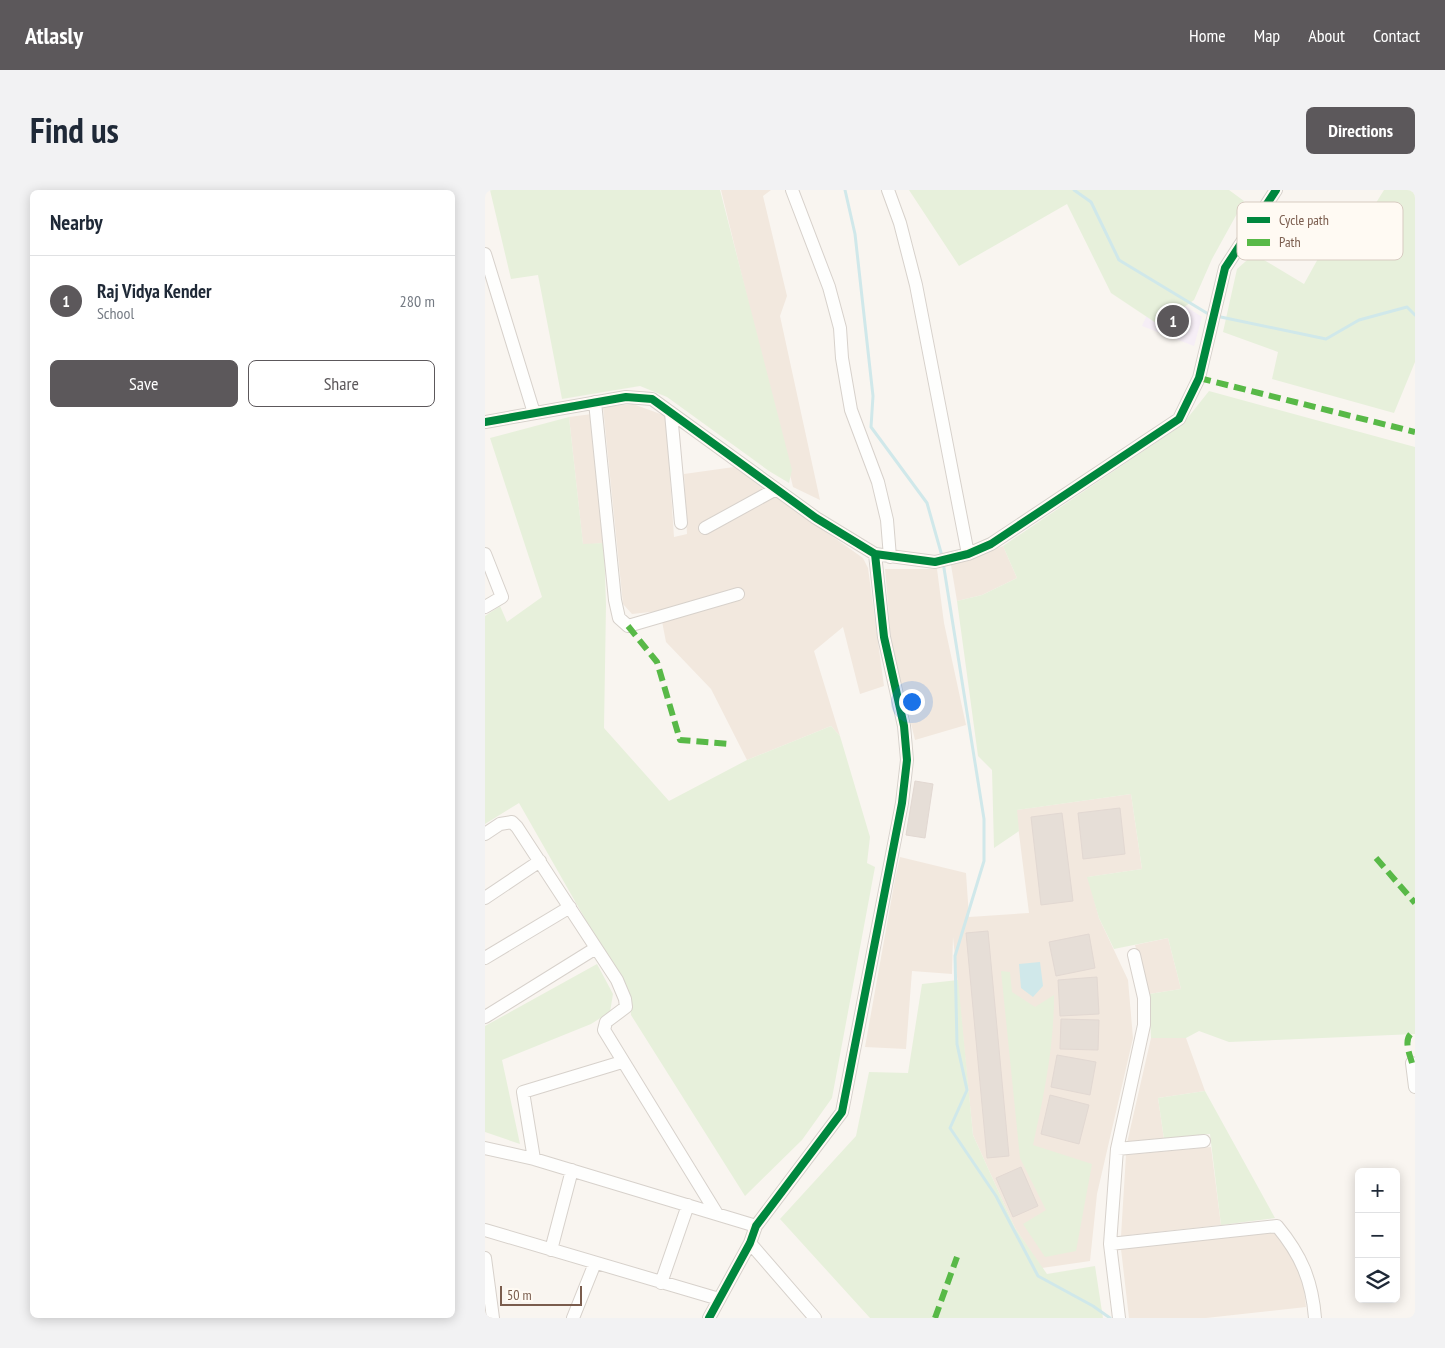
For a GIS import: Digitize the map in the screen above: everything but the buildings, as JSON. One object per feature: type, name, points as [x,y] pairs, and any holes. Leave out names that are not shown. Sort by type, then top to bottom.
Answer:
[{"type":"street","points":[[792,190],[829,286],[840,328],[842,358],[851,410],[880,492],[887,520],[890,558]]},
{"type":"street","points":[[888,190],[900,222],[916,285],[968,554]]},
{"type":"street","points":[[1268,202],[1276,190]]},
{"type":"street","points":[[485,422],[626,397],[652,399],[852,542],[875,554],[890,558],[935,562],[968,554],[991,544],[1179,419],[1199,378],[1225,268],[1237,250]]},
{"type":"street","points":[[485,254],[534,413]]},
{"type":"street","points":[[595,402],[615,600],[619,618],[628,626],[738,594]]},
{"type":"street","points":[[671,414],[681,523]]},
{"type":"street","points":[[705,528],[776,489]]},
{"type":"street","points":[[485,554],[502,597],[485,607]]},
{"type":"street","points":[[709,1318],[750,1242],[756,1226],[842,1112],[902,803],[907,760],[904,726],[884,637],[875,554]]},
{"type":"street","points":[[485,834],[499,824],[512,822],[617,980],[625,999],[625,1007],[606,1022],[604,1030],[717,1214]]},
{"type":"street","points":[[485,898],[540,862]]},
{"type":"street","points":[[485,958],[569,907]]},
{"type":"street","points":[[485,1017],[596,948]]},
{"type":"street","points":[[1119,1318],[1109,1244],[1117,1149],[1144,1025],[1144,998],[1134,955]]},
{"type":"street","points":[[534,1159],[523,1092],[622,1062]]},
{"type":"street","points":[[1411,1063],[1415,1087]]},
{"type":"street","points":[[1117,1149],[1204,1142]]},
{"type":"street","points":[[485,1148],[534,1159],[756,1226]]},
{"type":"street","points":[[551,1250],[571,1170]]},
{"type":"street","points":[[661,1283],[688,1206]]},
{"type":"street","points":[[1109,1244],[1277,1226],[1296,1249],[1314,1300],[1313,1318]]},
{"type":"street","points":[[485,1230],[719,1299]]},
{"type":"street","points":[[750,1242],[815,1318]]},
{"type":"street","points":[[485,1258],[486,1282],[493,1318]]},
{"type":"street","points":[[573,1318],[595,1263]]},
{"type":"shaded area","points":[[721,190],[771,190],[763,196],[787,296],[780,316],[820,500],[793,487]]},
{"type":"shaded area","points":[[1159,289],[1202,317],[1194,346],[1142,326]]},
{"type":"shaded area","points":[[633,404],[666,416],[674,537],[687,534],[684,474],[734,467],[863,558],[868,568],[884,686],[860,694],[843,627],[814,651],[840,736],[831,726],[747,760],[711,689],[666,642],[660,611],[632,614],[623,604],[603,407]]},
{"type":"shaded area","points":[[592,414],[604,543],[583,545],[569,417]]},
{"type":"shaded area","points":[[1003,546],[1017,578],[982,595],[957,601],[951,565]]},
{"type":"shaded area","points":[[885,569],[937,569],[944,623],[966,725],[915,740],[891,640]]},
{"type":"shaded area","points":[[1131,794],[1142,869],[1088,877],[1099,918],[1128,980],[1133,1038],[1097,1194],[1090,1261],[1042,1268],[1015,1228],[973,1135],[953,937],[952,974],[912,971],[906,1049],[865,1047],[895,879],[900,857],[966,873],[969,917],[1029,913],[1016,810]]},
{"type":"shaded area","points":[[1168,938],[1181,989],[1149,994],[1135,945]]},
{"type":"shaded area","points":[[1151,1038],[1186,1038],[1205,1091],[1158,1098],[1164,1139],[1127,1143]]},
{"type":"shaded area","points":[[1211,1147],[1221,1225],[1121,1236],[1126,1155]]},
{"type":"shaded area","points":[[1278,1231],[1302,1272],[1306,1307],[1206,1318],[1129,1318],[1121,1249]]},
{"type":"green space","points":[[490,190],[720,190],[792,470],[789,483],[769,471],[667,397],[640,386],[562,399],[538,275],[511,279]]},
{"type":"green space","points":[[909,190],[1229,190],[1244,201],[1237,202],[1237,214],[1212,259],[1194,300],[1159,325],[1111,293],[1067,204],[959,266]]},
{"type":"green space","points":[[1384,190],[1415,190],[1415,362],[1394,413],[1272,379],[1278,352],[1223,332],[1237,269],[1247,260],[1264,260],[1304,284],[1317,260],[1403,260],[1403,202],[1377,202]]},
{"type":"green space","points":[[1209,391],[1415,447],[1415,1034],[1229,1042],[1199,1031],[1186,1038],[1151,1038],[1149,994],[1181,989],[1168,938],[1114,949],[1099,918],[1087,877],[1142,869],[1131,794],[1017,810],[1019,831],[994,848],[992,770],[978,756],[957,601],[982,595],[1017,578],[1003,546],[1182,425]]},
{"type":"green space","points":[[569,417],[583,544],[604,543],[606,605],[604,728],[669,801],[747,760],[831,726],[840,736],[870,837],[867,863],[875,867],[832,1098],[802,1140],[745,1196],[631,1015],[629,996],[519,803],[485,824],[485,616],[500,606],[507,622],[542,597],[490,438]]},
{"type":"green space","points":[[597,964],[613,994],[610,1012],[591,1024],[502,1060],[520,1144],[485,1132],[485,1026]]},
{"type":"green space","points":[[1001,971],[1010,972],[1012,992],[1035,1007],[1054,995],[1050,1052],[1033,1145],[1092,1164],[1076,1251],[1045,1257],[1023,1224],[1046,1210],[1020,1158]]},
{"type":"green space","points":[[958,980],[973,1135],[1015,1228],[1047,1274],[1095,1266],[1103,1318],[870,1318],[780,1219],[856,1136],[869,1072],[908,1073],[922,984]]},
{"type":"green space","points":[[1205,1091],[1275,1218],[1221,1225],[1210,1134],[1164,1139],[1158,1098]]},
{"type":"water","points":[[1040,962],[1043,986],[1033,997],[1021,988],[1019,964]]},
{"type":"waterway","points":[[845,190],[855,234],[873,396],[871,427],[927,503],[942,556]]},
{"type":"waterway","points":[[1074,190],[1091,202],[1119,260],[1210,315]]},
{"type":"waterway","points":[[1216,316],[1326,339],[1359,320],[1407,307],[1415,315]]},
{"type":"waterway","points":[[943,562],[984,819],[984,861],[955,956],[957,1044],[967,1090],[950,1128],[996,1196],[1038,1276],[1093,1306],[1110,1318]]},
{"type":"marked path","points":[[1199,378],[1415,432]]},
{"type":"marked path","points":[[628,626],[657,662],[680,740],[729,744]]},
{"type":"marked path","points":[[1376,858],[1415,903]]},
{"type":"marked path","points":[[1412,1063],[1408,1050],[1408,1041],[1411,1034],[1415,1031]]},
{"type":"marked path","points":[[935,1318],[957,1257]]},
{"type":"cycle path","points":[[1268,202],[1276,190]]},
{"type":"cycle path","points":[[485,422],[626,397],[652,399],[816,518],[875,554],[935,562],[968,554],[991,544],[1179,419],[1199,378],[1225,268],[1237,250]]},
{"type":"cycle path","points":[[709,1318],[750,1243],[756,1226],[842,1112],[902,803],[907,760],[904,726],[884,637],[875,554]]},
{"type":"place","name":"Raj Vidya Kender","points":[[1173,321]]}]
